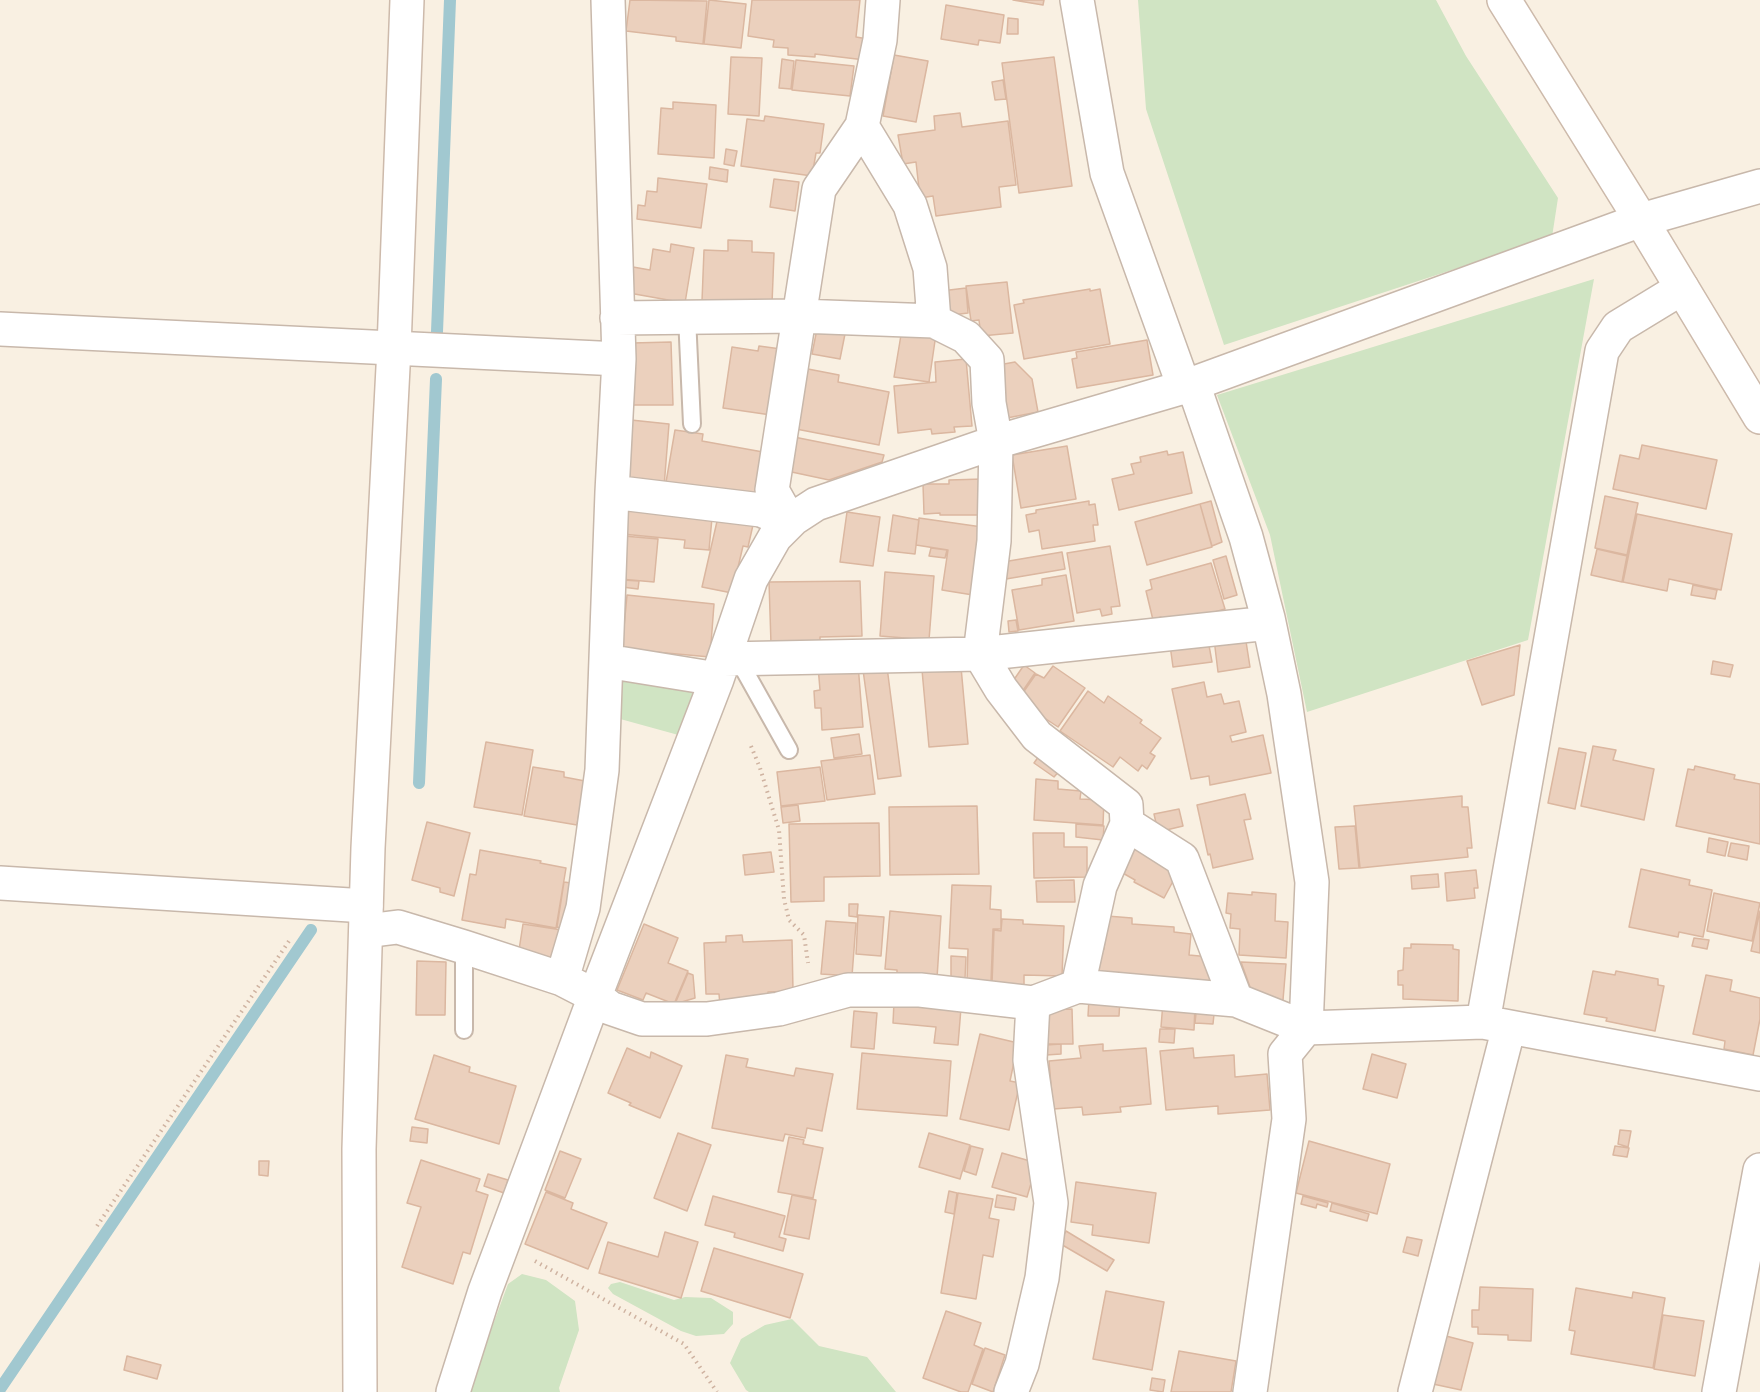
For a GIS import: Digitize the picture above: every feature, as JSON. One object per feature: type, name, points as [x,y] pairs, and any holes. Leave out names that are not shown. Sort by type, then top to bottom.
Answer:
[{"type":"street","points":[[360,1392],[359,1149],[366,918],[394,348],[407,0]]},
{"type":"street","points":[[562,979],[583,908],[602,770],[619,359],[608,0]]},
{"type":"street","points":[[790,522],[772,490],[819,189],[862,126],[880,40],[883,0]]},
{"type":"street","points":[[1077,0],[1107,173],[1246,537],[1269,623],[1284,694],[1312,882],[1306,1028],[1285,1054],[1289,1119],[1250,1392]]},
{"type":"street","points":[[1504,0],[1760,417]]},
{"type":"street","points":[[862,126],[910,205],[930,268],[934,321]]},
{"type":"street","points":[[453,1392],[485,1291],[595,996],[726,665],[751,579],[775,537],[790,522],[816,504],[996,442],[1189,386],[1641,220],[1760,186]]},
{"type":"street","points":[[1415,1392],[1496,1025],[1602,351],[1618,327],[1682,288]]},
{"type":"street","points":[[617,318],[799,316],[934,321],[966,337],[987,360],[989,402],[996,442],[994,541],[980,654],[1001,689],[1037,736],[1126,805],[1127,824],[1100,886],[1078,986]]},
{"type":"street","points":[[0,329],[619,359]]},
{"type":"street","points":[[612,492],[761,510],[790,522]]},
{"type":"street","points":[[606,661],[726,665],[980,654],[1269,623]]},
{"type":"street","points":[[1127,824],[1182,859],[1236,1000]]},
{"type":"street","points":[[0,883],[315,903],[562,979],[595,996],[610,1008],[642,1019],[707,1019],[779,1009],[849,990],[920,990],[1033,1003],[1078,986],[1236,1000],[1306,1028],[1496,1025],[1760,1074]]},
{"type":"street","points":[[1011,1392],[1022,1364],[1042,1278],[1051,1203],[1030,1060],[1033,1003]]},
{"type":"street","points":[[1719,1392],[1760,1170]]},
{"type":"lane","points":[[687,317],[692,424]]},
{"type":"lane","points":[[726,665],[789,750]]},
{"type":"lane","points":[[464,947],[464,1030]]},
{"type":"path","points":[[748,738],[779,830],[784,899],[789,920],[804,935],[813,999]]},
{"type":"path","points":[[97,1226],[315,903]]},
{"type":"path","points":[[503,1244],[684,1344],[717,1392]]},
{"type":"green space","points":[[1138,0],[1436,0],[1466,56],[1558,198],[1552,237],[1224,345],[1146,109]]},
{"type":"green space","points":[[1594,279],[1528,640],[1307,712],[1270,535],[1217,395]]},
{"type":"green space","points":[[615,670],[700,683],[682,736],[613,717]]},
{"type":"green space","points":[[522,1274],[546,1280],[575,1301],[579,1330],[559,1388],[560,1392],[468,1392],[508,1284]]},
{"type":"green space","points":[[620,1282],[674,1300],[685,1297],[711,1298],[733,1312],[733,1324],[724,1334],[696,1336],[681,1331],[613,1294],[608,1288],[611,1284]]},
{"type":"green space","points":[[792,1319],[819,1346],[867,1357],[896,1392],[749,1392],[746,1390],[730,1363],[741,1339],[765,1325]]},
{"type":"building","points":[[630,0],[707,1],[703,44],[676,41],[676,37],[626,31]]},
{"type":"building","points":[[709,0],[746,4],[741,48],[704,44]]},
{"type":"building","points":[[752,0],[860,0],[856,37],[868,39],[865,60],[815,54],[815,57],[788,55],[788,48],[773,47],[774,40],[748,36]]},
{"type":"building","points":[[1013,0],[1044,0],[1043,5]]},
{"type":"building","points":[[946,5],[1004,15],[1000,43],[979,40],[978,45],[941,39]]},
{"type":"building","points":[[1008,18],[1018,19],[1018,34],[1007,34]]},
{"type":"building","points":[[894,55],[928,61],[916,122],[883,116]]},
{"type":"building","points":[[731,57],[762,58],[759,116],[728,114]]},
{"type":"building","points":[[1054,57],[1072,186],[1019,193],[1002,63]]},
{"type":"building","points":[[782,59],[794,61],[791,89],[779,88]]},
{"type":"building","points":[[796,60],[854,66],[850,96],[792,90]]},
{"type":"building","points":[[1003,80],[1006,99],[995,100],[992,82]]},
{"type":"building","points":[[673,102],[716,105],[714,158],[658,154],[661,108],[673,109]]},
{"type":"building","points":[[960,113],[962,127],[1008,121],[1016,185],[999,187],[1001,207],[936,216],[933,196],[920,198],[916,162],[903,164],[898,135],[935,130],[934,116]]},
{"type":"building","points":[[765,116],[824,124],[820,153],[816,153],[812,176],[741,166],[747,119],[764,121]]},
{"type":"building","points":[[726,149],[737,151],[734,166],[724,164]]},
{"type":"building","points":[[710,167],[728,170],[727,182],[709,179]]},
{"type":"building","points":[[658,178],[707,184],[701,228],[637,219],[638,205],[645,206],[647,191],[657,192]]},
{"type":"building","points":[[774,179],[799,182],[795,211],[770,207]]},
{"type":"building","points":[[728,240],[752,241],[752,252],[774,253],[772,304],[702,301],[704,250],[728,251]]},
{"type":"building","points":[[671,244],[694,248],[685,303],[629,293],[633,267],[650,270],[653,249],[670,252]]},
{"type":"building","points":[[1007,282],[1013,333],[981,336],[979,320],[971,321],[966,286]]},
{"type":"building","points":[[966,288],[968,313],[944,316],[941,291]]},
{"type":"building","points":[[1090,289],[1090,291],[1100,289],[1110,344],[1024,359],[1014,305],[1024,303],[1023,300]]},
{"type":"building","points":[[817,329],[845,334],[840,359],[812,354]]},
{"type":"building","points":[[902,329],[936,334],[929,382],[894,377]]},
{"type":"building","points":[[1147,340],[1153,375],[1077,388],[1072,359],[1077,358],[1076,352]]},
{"type":"building","points":[[671,342],[673,405],[633,405],[632,343]]},
{"type":"building","points":[[759,346],[781,349],[771,415],[723,408],[732,347],[758,351]]},
{"type":"building","points":[[966,359],[972,426],[954,427],[955,432],[932,434],[931,429],[898,433],[894,386],[936,382],[935,362]]},
{"type":"building","points":[[1015,362],[1032,379],[1038,412],[1007,418],[993,366]]},
{"type":"building","points":[[808,369],[839,375],[838,382],[889,392],[879,445],[796,429]]},
{"type":"building","points":[[631,420],[669,424],[664,487],[626,483]]},
{"type":"building","points":[[675,430],[703,434],[702,441],[763,452],[756,491],[752,499],[665,488]]},
{"type":"building","points":[[794,437],[884,455],[882,462],[829,480],[787,471]]},
{"type":"building","points":[[1642,445],[1717,460],[1706,509],[1613,489],[1620,455],[1639,459]]},
{"type":"building","points":[[1067,446],[1076,499],[1021,508],[1012,455]]},
{"type":"building","points":[[1167,451],[1168,455],[1183,452],[1192,493],[1119,510],[1112,479],[1134,474],[1131,464],[1141,462],[1140,457]]},
{"type":"building","points":[[983,479],[984,515],[924,514],[923,484],[949,484],[949,480]]},
{"type":"building","points":[[1605,496],[1638,503],[1627,555],[1595,548]]},
{"type":"building","points":[[1089,501],[1089,505],[1095,504],[1098,525],[1093,525],[1095,541],[1042,549],[1039,530],[1029,532],[1026,515],[1036,513],[1036,510]]},
{"type":"building","points":[[1211,501],[1222,542],[1212,546],[1200,504]]},
{"type":"building","points":[[1200,504],[1212,547],[1147,565],[1135,522]]},
{"type":"building","points":[[625,509],[712,518],[709,550],[684,548],[685,540],[622,534]]},
{"type":"building","points":[[847,512],[880,517],[873,566],[840,562]]},
{"type":"building","points":[[1637,514],[1732,534],[1721,590],[1669,579],[1667,591],[1623,582]]},
{"type":"building","points":[[893,515],[919,520],[915,554],[888,551]]},
{"type":"building","points":[[718,517],[753,525],[748,547],[743,546],[732,593],[702,587]]},
{"type":"building","points":[[919,518],[982,527],[973,595],[942,590],[948,550],[916,545]]},
{"type":"building","points":[[624,536],[658,539],[654,582],[620,579]]},
{"type":"building","points":[[1110,546],[1120,606],[1111,607],[1112,614],[1102,616],[1100,609],[1077,613],[1067,553]]},
{"type":"building","points":[[931,548],[947,550],[945,558],[929,556]]},
{"type":"building","points":[[1597,549],[1627,556],[1622,582],[1591,575]]},
{"type":"building","points":[[1062,552],[1065,569],[1006,579],[1003,562]]},
{"type":"building","points":[[1226,556],[1237,595],[1224,599],[1213,560]]},
{"type":"building","points":[[1211,563],[1225,609],[1163,627],[1161,617],[1153,620],[1146,591],[1152,589],[1150,580]]},
{"type":"building","points":[[885,572],[934,576],[929,640],[880,636]]},
{"type":"building","points":[[1066,575],[1074,621],[1019,630],[1012,590],[1042,585],[1042,579]]},
{"type":"building","points":[[623,580],[639,581],[638,589],[622,587]]},
{"type":"building","points":[[860,581],[862,636],[820,637],[820,643],[771,644],[769,582]]},
{"type":"building","points":[[1693,585],[1717,590],[1715,599],[1691,595]]},
{"type":"building","points":[[627,595],[714,604],[710,657],[622,649]]},
{"type":"building","points":[[1016,620],[1018,631],[1009,632],[1008,621]]},
{"type":"building","points":[[1245,635],[1250,667],[1218,672],[1214,639]]},
{"type":"building","points":[[1208,640],[1212,662],[1173,667],[1170,645]]},
{"type":"building","points":[[1520,645],[1514,695],[1482,705],[1467,661]]},
{"type":"building","points":[[1713,661],[1733,665],[1730,677],[1711,674]]},
{"type":"building","points":[[858,664],[863,727],[822,730],[821,708],[815,708],[814,691],[820,690],[818,666]]},
{"type":"building","points":[[1024,665],[1035,673],[1022,692],[1011,684]]},
{"type":"building","points":[[1053,666],[1085,688],[1058,727],[1034,711],[1020,697],[1036,674],[1044,678]]},
{"type":"building","points":[[887,667],[901,776],[878,779],[863,670]]},
{"type":"building","points":[[961,667],[968,744],[929,747],[922,670]]},
{"type":"building","points":[[1204,682],[1207,697],[1221,694],[1224,704],[1239,701],[1246,732],[1230,736],[1232,742],[1263,735],[1271,773],[1210,785],[1209,776],[1191,779],[1172,689]]},
{"type":"building","points":[[1088,691],[1104,703],[1108,696],[1142,720],[1140,723],[1161,738],[1150,753],[1155,756],[1147,769],[1142,765],[1138,771],[1120,757],[1113,767],[1060,731]]},
{"type":"building","points":[[859,734],[862,754],[834,758],[831,738]]},
{"type":"building","points":[[486,742],[533,750],[522,815],[474,807]]},
{"type":"building","points":[[1593,746],[1616,750],[1613,760],[1654,769],[1644,820],[1581,806]]},
{"type":"building","points":[[1559,748],[1586,753],[1575,809],[1548,803]]},
{"type":"building","points":[[1041,753],[1062,768],[1054,777],[1034,763]]},
{"type":"building","points":[[870,755],[875,794],[827,800],[821,761]]},
{"type":"building","points":[[1695,766],[1735,775],[1734,779],[1760,784],[1760,844],[1676,826],[1688,769],[1694,770]]},
{"type":"building","points":[[533,767],[564,772],[564,777],[585,781],[577,825],[524,816]]},
{"type":"building","points":[[820,767],[825,801],[781,806],[777,772]]},
{"type":"building","points":[[1036,779],[1058,781],[1058,789],[1081,791],[1080,799],[1104,800],[1103,825],[1034,820]]},
{"type":"building","points":[[1245,794],[1251,819],[1244,820],[1253,859],[1213,868],[1197,805]]},
{"type":"building","points":[[1462,796],[1462,807],[1468,807],[1472,848],[1467,848],[1468,857],[1360,868],[1354,806]]},
{"type":"building","points":[[798,805],[800,821],[783,823],[781,807]]},
{"type":"building","points":[[977,806],[979,874],[890,875],[889,807]]},
{"type":"building","points":[[1179,809],[1183,826],[1158,832],[1154,814]]},
{"type":"building","points":[[427,822],[470,833],[454,896],[440,892],[440,888],[412,880]]},
{"type":"building","points":[[879,823],[880,876],[824,877],[824,901],[791,902],[789,824]]},
{"type":"building","points":[[1076,824],[1104,826],[1103,840],[1076,837]]},
{"type":"building","points":[[1355,826],[1359,868],[1339,869],[1335,827]]},
{"type":"building","points":[[1033,833],[1064,833],[1064,847],[1087,847],[1087,877],[1034,878]]},
{"type":"building","points":[[1709,838],[1728,842],[1725,856],[1707,852]]},
{"type":"building","points":[[1731,843],[1749,846],[1747,860],[1728,856]]},
{"type":"building","points":[[1135,846],[1179,870],[1164,898],[1134,882],[1135,880],[1121,872]]},
{"type":"building","points":[[480,850],[566,868],[556,928],[506,919],[505,928],[462,920],[470,874],[476,875]]},
{"type":"building","points":[[771,852],[774,872],[745,875],[743,855]]},
{"type":"building","points":[[1641,869],[1690,880],[1689,885],[1712,890],[1703,937],[1679,932],[1678,937],[1629,927]]},
{"type":"building","points":[[1476,870],[1478,888],[1474,888],[1475,898],[1447,901],[1445,873]]},
{"type":"building","points":[[1438,874],[1439,887],[1412,889],[1411,876]]},
{"type":"building","points":[[1074,880],[1075,902],[1037,902],[1036,881]]},
{"type":"building","points":[[564,882],[571,883],[563,929],[557,927]]},
{"type":"building","points":[[952,885],[991,886],[990,909],[1001,910],[1001,929],[993,929],[991,982],[967,981],[968,949],[949,948]]},
{"type":"building","points":[[1252,892],[1276,894],[1275,921],[1288,922],[1286,958],[1239,955],[1240,929],[1230,928],[1231,914],[1226,913],[1228,893],[1252,895]]},
{"type":"building","points":[[1714,893],[1760,903],[1752,941],[1707,931]]},
{"type":"building","points":[[849,904],[858,904],[857,917],[849,916]]},
{"type":"building","points":[[890,911],[941,916],[937,978],[897,975],[897,970],[885,969]]},
{"type":"building","points":[[1760,911],[1760,953],[1751,951]]},
{"type":"building","points":[[858,915],[884,917],[881,956],[856,954]]},
{"type":"building","points":[[1107,916],[1132,918],[1132,924],[1174,927],[1174,932],[1191,934],[1189,955],[1210,957],[1220,989],[1096,974],[1099,948],[1104,949]]},
{"type":"building","points":[[1002,919],[1023,920],[1023,924],[1064,926],[1062,976],[1024,975],[1024,986],[992,984],[994,930],[1001,931]]},
{"type":"building","points":[[826,921],[856,923],[852,976],[821,974]]},
{"type":"building","points":[[523,924],[562,930],[557,960],[519,950]]},
{"type":"building","points":[[644,924],[678,938],[668,963],[688,971],[674,1004],[646,993],[643,1000],[617,990]]},
{"type":"building","points":[[742,935],[743,942],[792,940],[793,991],[768,992],[768,999],[720,1006],[719,994],[706,994],[704,943],[726,942],[726,936]]},
{"type":"building","points":[[1694,938],[1709,940],[1707,949],[1692,946]]},
{"type":"building","points":[[1411,944],[1453,945],[1453,949],[1459,950],[1458,1001],[1403,999],[1403,985],[1398,985],[1398,971],[1403,970],[1404,948],[1411,948]]},
{"type":"building","points":[[951,956],[966,957],[965,978],[951,977]]},
{"type":"building","points":[[417,961],[446,962],[445,1015],[416,1015]]},
{"type":"building","points":[[1241,962],[1286,964],[1283,1000],[1254,998]]},
{"type":"building","points":[[1593,971],[1615,975],[1616,971],[1658,979],[1658,985],[1664,986],[1655,1031],[1584,1014]]},
{"type":"building","points":[[688,973],[693,975],[695,998],[675,1004]]},
{"type":"building","points":[[1706,975],[1732,980],[1730,991],[1760,998],[1760,1019],[1753,1055],[1724,1049],[1725,1041],[1693,1034]]},
{"type":"building","points":[[1089,998],[1120,999],[1119,1016],[1088,1016]]},
{"type":"building","points":[[894,1002],[961,1008],[958,1045],[934,1043],[936,1027],[893,1023]]},
{"type":"building","points":[[1163,1002],[1195,1005],[1194,1030],[1161,1027]]},
{"type":"building","points":[[1197,1004],[1215,1005],[1213,1024],[1195,1023]]},
{"type":"building","points":[[1072,1009],[1073,1044],[1046,1044],[1045,1010]]},
{"type":"building","points":[[854,1011],[877,1013],[874,1049],[851,1047]]},
{"type":"building","points":[[1160,1029],[1175,1029],[1174,1043],[1159,1042]]},
{"type":"building","points":[[980,1034],[1018,1043],[1010,1081],[1020,1083],[1009,1130],[960,1119]]},
{"type":"building","points":[[1061,1044],[1061,1054],[1046,1055],[1046,1045]]},
{"type":"building","points":[[1103,1044],[1103,1051],[1146,1048],[1151,1104],[1120,1107],[1121,1112],[1083,1115],[1082,1107],[1053,1109],[1049,1061],[1081,1058],[1079,1046]]},
{"type":"building","points":[[627,1048],[650,1058],[651,1052],[682,1066],[660,1118],[608,1093]]},
{"type":"building","points":[[1193,1048],[1194,1058],[1234,1055],[1235,1077],[1267,1074],[1270,1110],[1218,1114],[1218,1106],[1166,1110],[1160,1051]]},
{"type":"building","points":[[862,1053],[951,1061],[947,1116],[857,1109]]},
{"type":"building","points":[[1372,1054],[1406,1064],[1397,1098],[1363,1089]]},
{"type":"building","points":[[434,1055],[470,1067],[469,1072],[516,1086],[499,1144],[415,1119]]},
{"type":"building","points":[[726,1055],[748,1059],[746,1067],[794,1076],[796,1068],[833,1074],[822,1131],[807,1128],[805,1138],[785,1134],[783,1141],[712,1128]]},
{"type":"building","points":[[412,1127],[428,1129],[427,1143],[410,1141]]},
{"type":"building","points":[[1620,1130],[1631,1131],[1628,1147],[1618,1144]]},
{"type":"building","points":[[678,1133],[711,1145],[687,1211],[654,1198]]},
{"type":"building","points":[[929,1133],[970,1145],[960,1179],[919,1167]]},
{"type":"building","points":[[789,1137],[804,1140],[803,1144],[823,1148],[813,1198],[778,1192]]},
{"type":"building","points":[[1309,1141],[1390,1164],[1377,1214],[1296,1193]]},
{"type":"building","points":[[971,1146],[983,1149],[976,1175],[964,1171]]},
{"type":"building","points":[[1615,1146],[1629,1148],[1627,1157],[1613,1155]]},
{"type":"building","points":[[560,1151],[581,1159],[565,1198],[545,1190]]},
{"type":"building","points":[[1002,1153],[1037,1163],[1027,1197],[992,1187]]},
{"type":"building","points":[[421,1160],[480,1179],[476,1191],[488,1195],[470,1254],[463,1252],[453,1284],[402,1267],[421,1207],[407,1203]]},
{"type":"building","points":[[259,1161],[269,1161],[268,1176],[259,1175]]},
{"type":"building","points":[[488,1174],[508,1180],[504,1193],[484,1186]]},
{"type":"building","points":[[1076,1182],[1156,1193],[1149,1243],[1092,1235],[1093,1225],[1071,1222]]},
{"type":"building","points":[[949,1191],[957,1193],[954,1214],[945,1212]]},
{"type":"building","points":[[546,1192],[573,1203],[571,1209],[607,1223],[588,1269],[525,1244]]},
{"type":"building","points":[[958,1193],[993,1199],[989,1218],[999,1220],[993,1257],[983,1255],[976,1299],[941,1293]]},
{"type":"building","points":[[792,1195],[816,1200],[809,1239],[784,1234]]},
{"type":"building","points":[[997,1195],[1016,1198],[1014,1210],[995,1207]]},
{"type":"building","points":[[713,1196],[785,1216],[779,1237],[786,1239],[783,1251],[734,1237],[735,1233],[705,1225]]},
{"type":"building","points":[[1303,1196],[1328,1203],[1327,1207],[1317,1204],[1316,1208],[1301,1204]]},
{"type":"building","points":[[1332,1203],[1369,1214],[1367,1221],[1330,1211]]},
{"type":"building","points":[[1066,1231],[1114,1260],[1107,1271],[1059,1243]]},
{"type":"building","points":[[665,1232],[698,1242],[681,1298],[599,1273],[608,1242],[658,1257]]},
{"type":"building","points":[[1407,1237],[1422,1240],[1418,1256],[1403,1252]]},
{"type":"building","points":[[714,1248],[803,1274],[790,1318],[701,1291]]},
{"type":"building","points":[[1480,1287],[1533,1289],[1531,1341],[1508,1340],[1508,1335],[1478,1334],[1478,1327],[1472,1327],[1472,1310],[1479,1310]]},
{"type":"building","points":[[1576,1288],[1632,1298],[1633,1292],[1665,1298],[1653,1368],[1571,1354],[1575,1331],[1569,1330]]},
{"type":"building","points":[[1106,1291],[1164,1302],[1152,1370],[1093,1359]]},
{"type":"building","points":[[946,1311],[981,1323],[974,1345],[983,1349],[968,1392],[961,1392],[923,1378]]},
{"type":"building","points":[[1663,1315],[1704,1321],[1695,1376],[1654,1369]]},
{"type":"building","points":[[1446,1336],[1473,1343],[1461,1390],[1433,1384]]},
{"type":"building","points":[[985,1348],[1005,1355],[993,1392],[972,1384]]},
{"type":"building","points":[[1179,1351],[1236,1361],[1231,1392],[1171,1392]]},
{"type":"building","points":[[127,1356],[161,1365],[157,1379],[124,1370]]},
{"type":"building","points":[[1152,1378],[1165,1380],[1163,1392],[1150,1390]]},
{"type":"waterway","points":[[437,332],[450,0]]},
{"type":"waterway","points":[[419,783],[436,379]]},
{"type":"waterway","points":[[0,1389],[311,930]]}]
